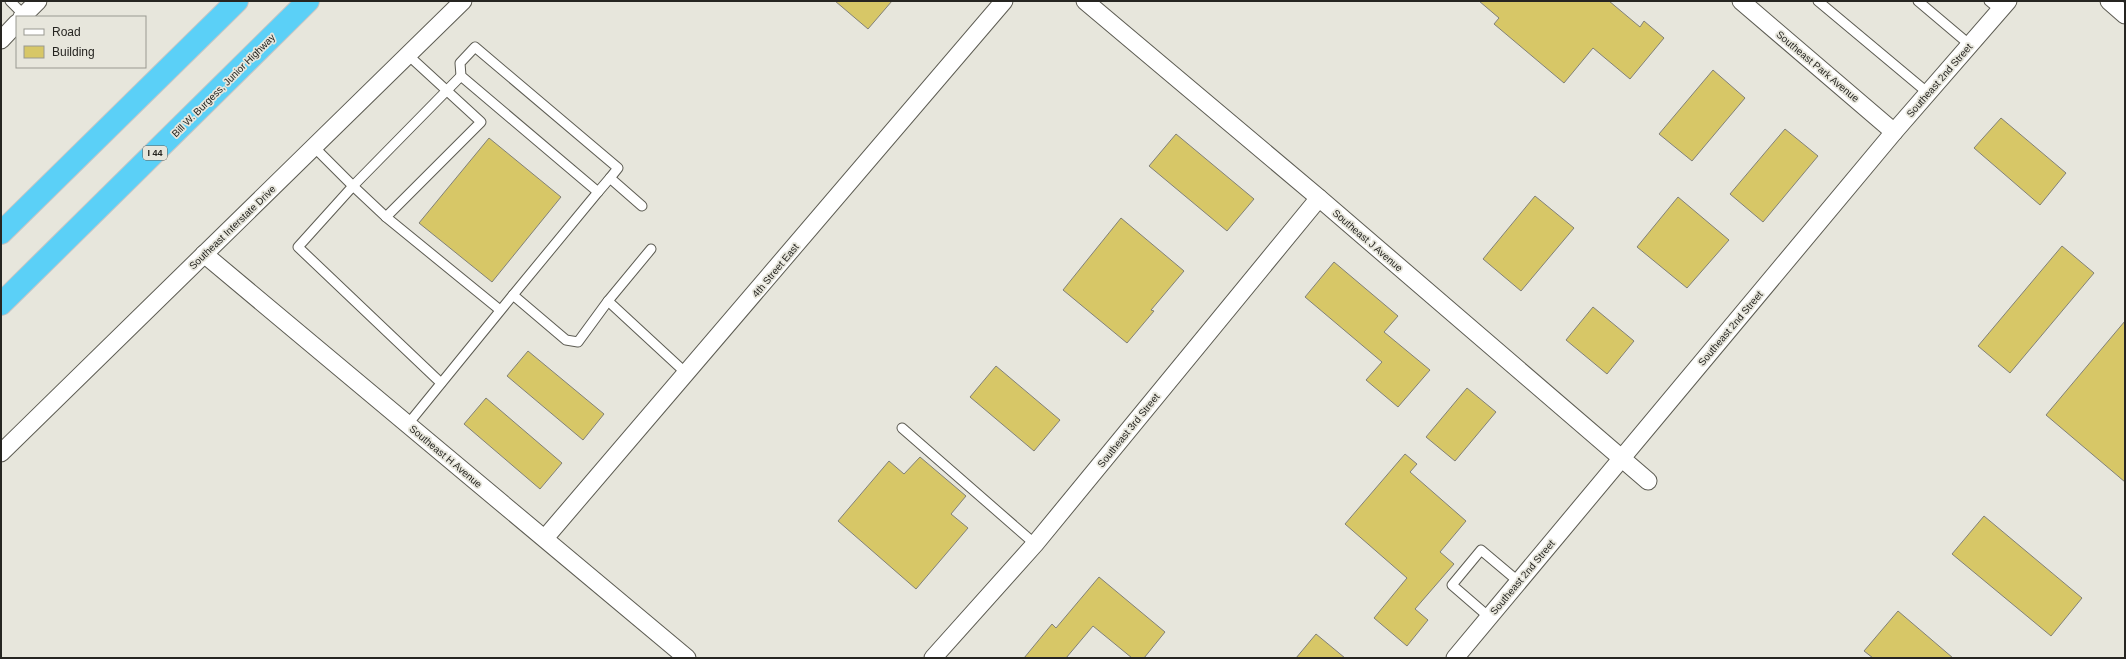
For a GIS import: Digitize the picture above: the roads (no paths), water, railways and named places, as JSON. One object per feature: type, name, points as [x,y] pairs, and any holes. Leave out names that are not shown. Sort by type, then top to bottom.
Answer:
[{"type":"highway","points":[[1,234],[237,1]]},
{"type":"highway","name":"Bill W. Burgess, Junior Highway","points":[[1,304],[308,1]]},
{"type":"street","points":[[23,16],[38,1]]},
{"type":"street","name":"Southeast Interstate Drive","points":[[1,453],[463,1]]},
{"type":"street","name":"4th Street East","points":[[545,538],[687,374],[1004,1]]},
{"type":"street","name":"Southeast J Avenue","points":[[1085,1],[1319,198],[1648,480]]},
{"type":"street","name":"Southeast Park Avenue","points":[[1741,1],[1894,132]]},
{"type":"street","name":"Southeast 2nd Street","points":[[1455,658],[1894,132],[1970,45],[1999,4]]},
{"type":"street","points":[[1,40],[16,24]]},
{"type":"street","name":"Southeast 3rd Street","points":[[933,658],[1035,544],[1319,198]]},
{"type":"street","name":"Southeast H Avenue","points":[[204,254],[687,658]]},
{"type":"lane","points":[[10,1],[20,16]]},
{"type":"lane","points":[[1818,1],[1928,93]]},
{"type":"lane","points":[[1918,1],[1970,45]]},
{"type":"lane","points":[[408,424],[618,168],[475,47],[460,63],[461,76],[448,91],[353,186],[298,247],[441,383]]},
{"type":"lane","points":[[386,217],[481,122],[408,55]]},
{"type":"lane","points":[[461,76],[598,192]]},
{"type":"lane","points":[[314,147],[386,217],[500,310]]},
{"type":"lane","points":[[610,178],[642,206]]},
{"type":"lane","points":[[513,295],[566,340],[578,342],[608,301],[652,249]]},
{"type":"lane","points":[[608,301],[687,374]]},
{"type":"lane","points":[[902,428],[1035,544]]},
{"type":"lane","points":[[1489,617],[1452,585],[1481,550],[1518,582]]}]
